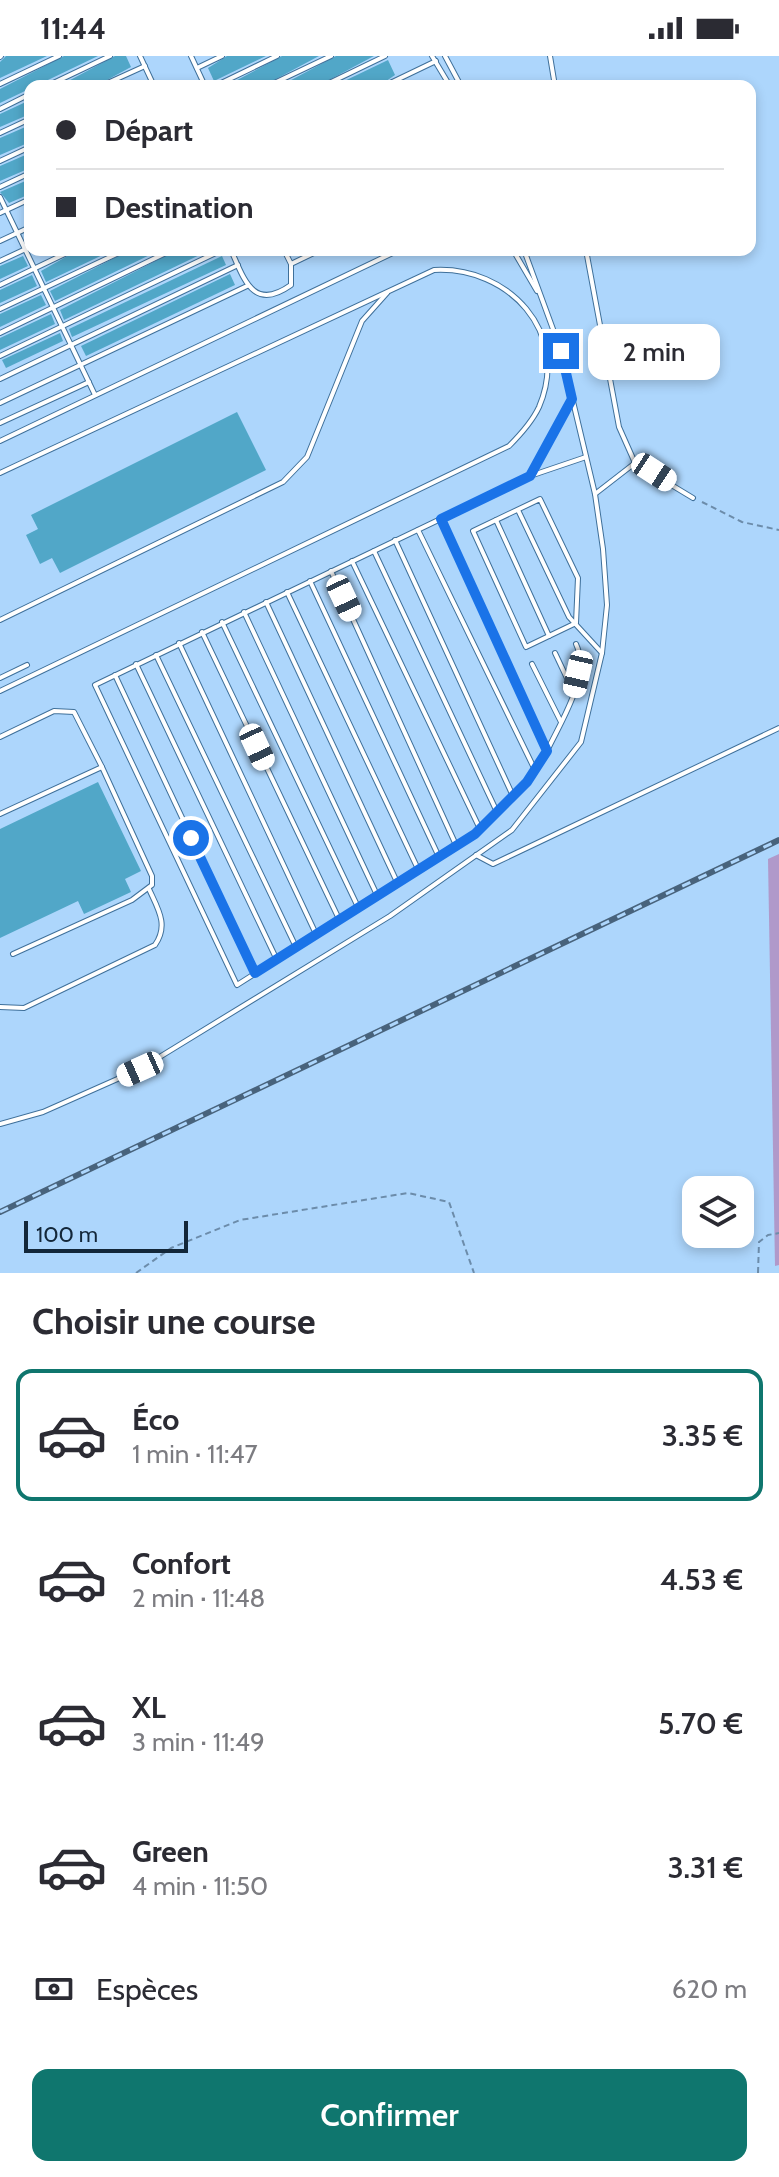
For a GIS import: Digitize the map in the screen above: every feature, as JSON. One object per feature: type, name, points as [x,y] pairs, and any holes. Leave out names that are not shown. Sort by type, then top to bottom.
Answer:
[{"type":"lane","points":[[0,84],[59,56]]},
{"type":"lane","points":[[60,80],[110,56]]},
{"type":"lane","points":[[140,56],[151,80]]},
{"type":"lane","points":[[191,56],[202,80]]},
{"type":"lane","points":[[197,68],[222,56]]},
{"type":"lane","points":[[227,80],[277,56]]},
{"type":"lane","points":[[281,80],[331,56]]},
{"type":"lane","points":[[335,80],[385,56]]},
{"type":"lane","points":[[445,56],[458,80]]},
{"type":"lane","points":[[550,56],[554,80]]},
{"type":"lane","points":[[395,80],[434,58],[447,80]]},
{"type":"lane","points":[[114,80],[145,66]]},
{"type":"lane","points":[[0,109],[24,97]]},
{"type":"lane","points":[[0,133],[24,122]]},
{"type":"lane","points":[[0,161],[24,150]]},
{"type":"lane","points":[[0,187],[24,176]]},
{"type":"lane","points":[[0,197],[24,243]]},
{"type":"lane","points":[[0,213],[24,202]]},
{"type":"lane","points":[[0,241],[24,230]]},
{"type":"lane","points":[[0,261],[24,250]]},
{"type":"lane","points":[[30,256],[95,395]]},
{"type":"lane","points":[[0,285],[61,256]]},
{"type":"lane","points":[[0,309],[112,256]]},
{"type":"lane","points":[[0,333],[159,256]]},
{"type":"lane","points":[[0,356],[209,256]]},
{"type":"lane","points":[[234,256],[247,286],[265,295],[281,292],[291,285],[291,264],[287,256]]},
{"type":"lane","points":[[291,264],[308,256]]},
{"type":"lane","points":[[0,441],[386,256]]},
{"type":"lane","points":[[517,256],[543,300]]},
{"type":"lane","points":[[0,1124],[43,1112],[140,1069],[390,916],[512,830],[581,742],[602,653],[607,605],[595,494],[572,399],[543,300],[526,256]]},
{"type":"lane","points":[[587,256],[619,427],[635,463],[693,498]]},
{"type":"lane","points":[[0,379],[238,265]]},
{"type":"lane","points":[[0,473],[434,270],[461,269],[489,278],[512,292],[533,319],[546,354],[546,380],[540,405],[529,425],[509,446],[0,691]]},
{"type":"lane","points":[[0,403],[247,286]]},
{"type":"lane","points":[[0,620],[283,482],[307,457],[362,321],[390,290]]},
{"type":"lane","points":[[0,423],[89,382]]},
{"type":"lane","points":[[530,476],[572,399]]},
{"type":"lane","points":[[576,644],[581,656],[574,692],[547,751],[513,796],[480,829],[456,846],[237,985],[95,685],[530,476],[586,457]]},
{"type":"lane","points":[[595,494],[635,463]]},
{"type":"lane","points":[[540,499],[578,578],[576,623],[526,647],[473,531],[540,499]]},
{"type":"lane","points":[[518,510],[569,617],[593,647],[602,653]]},
{"type":"lane","points":[[441,519],[547,751]]},
{"type":"lane","points":[[496,520],[549,636]]},
{"type":"lane","points":[[418,530],[535,770]]},
{"type":"lane","points":[[395,540],[513,796]]},
{"type":"lane","points":[[374,551],[497,812]]},
{"type":"lane","points":[[352,561],[480,829]]},
{"type":"lane","points":[[331,571],[456,846]]},
{"type":"lane","points":[[310,581],[439,857]]},
{"type":"lane","points":[[287,592],[418,869]]},
{"type":"lane","points":[[266,602],[397,882]]},
{"type":"lane","points":[[244,612],[377,895]]},
{"type":"lane","points":[[222,622],[358,907]]},
{"type":"lane","points":[[202,632],[339,919]]},
{"type":"lane","points":[[179,643],[316,934]]},
{"type":"lane","points":[[555,653],[574,692]]},
{"type":"lane","points":[[156,655],[296,947]]},
{"type":"lane","points":[[136,664],[277,959]]},
{"type":"lane","points":[[532,664],[561,722]]},
{"type":"lane","points":[[0,678],[27,665]]},
{"type":"lane","points":[[115,675],[255,973]]},
{"type":"lane","points":[[0,737],[54,711],[74,712],[152,876],[149,888],[162,917],[160,937],[155,945],[24,1008],[0,1007]]},
{"type":"lane","points":[[476,855],[493,864],[779,728]]},
{"type":"lane","points":[[0,814],[102,767]]},
{"type":"lane","points":[[13,954],[132,900],[149,888]]},
{"type":"path","points":[[693,498],[742,522],[779,530]]},
{"type":"path","points":[[136,1273],[171,1248],[240,1220],[408,1193],[449,1202],[474,1273]]},
{"type":"path","points":[[758,1273],[759,1242],[768,1235],[779,1233]]},
{"type":"shaded area","points":[[779,854],[779,1265],[775,1266],[768,859]]},
{"type":"building","points":[[6,56],[47,56],[0,78],[0,62]]},
{"type":"building","points":[[64,56],[98,56],[48,80],[24,80],[24,91],[0,103],[0,89]]},
{"type":"building","points":[[115,56],[126,56],[131,67],[107,80],[70,80]]},
{"type":"building","points":[[227,56],[266,56],[216,80],[208,68]]},
{"type":"building","points":[[282,56],[319,56],[274,80],[237,80]]},
{"type":"building","points":[[336,56],[374,56],[329,80],[291,80]]},
{"type":"building","points":[[388,60],[395,75],[388,80],[346,80]]},
{"type":"building","points":[[24,103],[24,117],[0,127],[0,114]]},
{"type":"building","points":[[24,128],[24,145],[0,155],[0,138]]},
{"type":"building","points":[[24,156],[24,171],[0,181],[0,166]]},
{"type":"building","points":[[24,182],[24,197],[9,203],[0,192]]},
{"type":"building","points":[[23,256],[28,266],[0,279],[0,266]]},
{"type":"building","points":[[67,256],[100,256],[46,282],[41,271]]},
{"type":"building","points":[[118,256],[148,256],[55,301],[50,291]]},
{"type":"building","points":[[165,256],[197,256],[64,320],[60,310]]},
{"type":"building","points":[[222,256],[226,265],[72,337],[69,329]]},
{"type":"building","points":[[230,274],[235,285],[86,356],[81,346]]},
{"type":"building","points":[[32,275],[37,286],[0,303],[0,290]]},
{"type":"building","points":[[41,295],[46,305],[0,327],[0,314]]},
{"type":"building","points":[[51,314],[55,324],[0,350],[0,338]]},
{"type":"building","points":[[60,333],[63,341],[6,368],[2,360]]},
{"type":"building","points":[[237,412],[266,470],[60,573],[52,558],[40,564],[26,535],[38,529],[31,515]]},
{"type":"building","points":[[98,782],[141,871],[125,879],[131,892],[84,914],[78,901],[0,938],[0,829]]},
{"type":"railway","points":[[0,1212],[779,840]]},
{"type":"route","points":[[191,838],[255,973],[475,834],[527,782],[547,751],[441,519],[530,476],[572,399],[561,351]]}]
